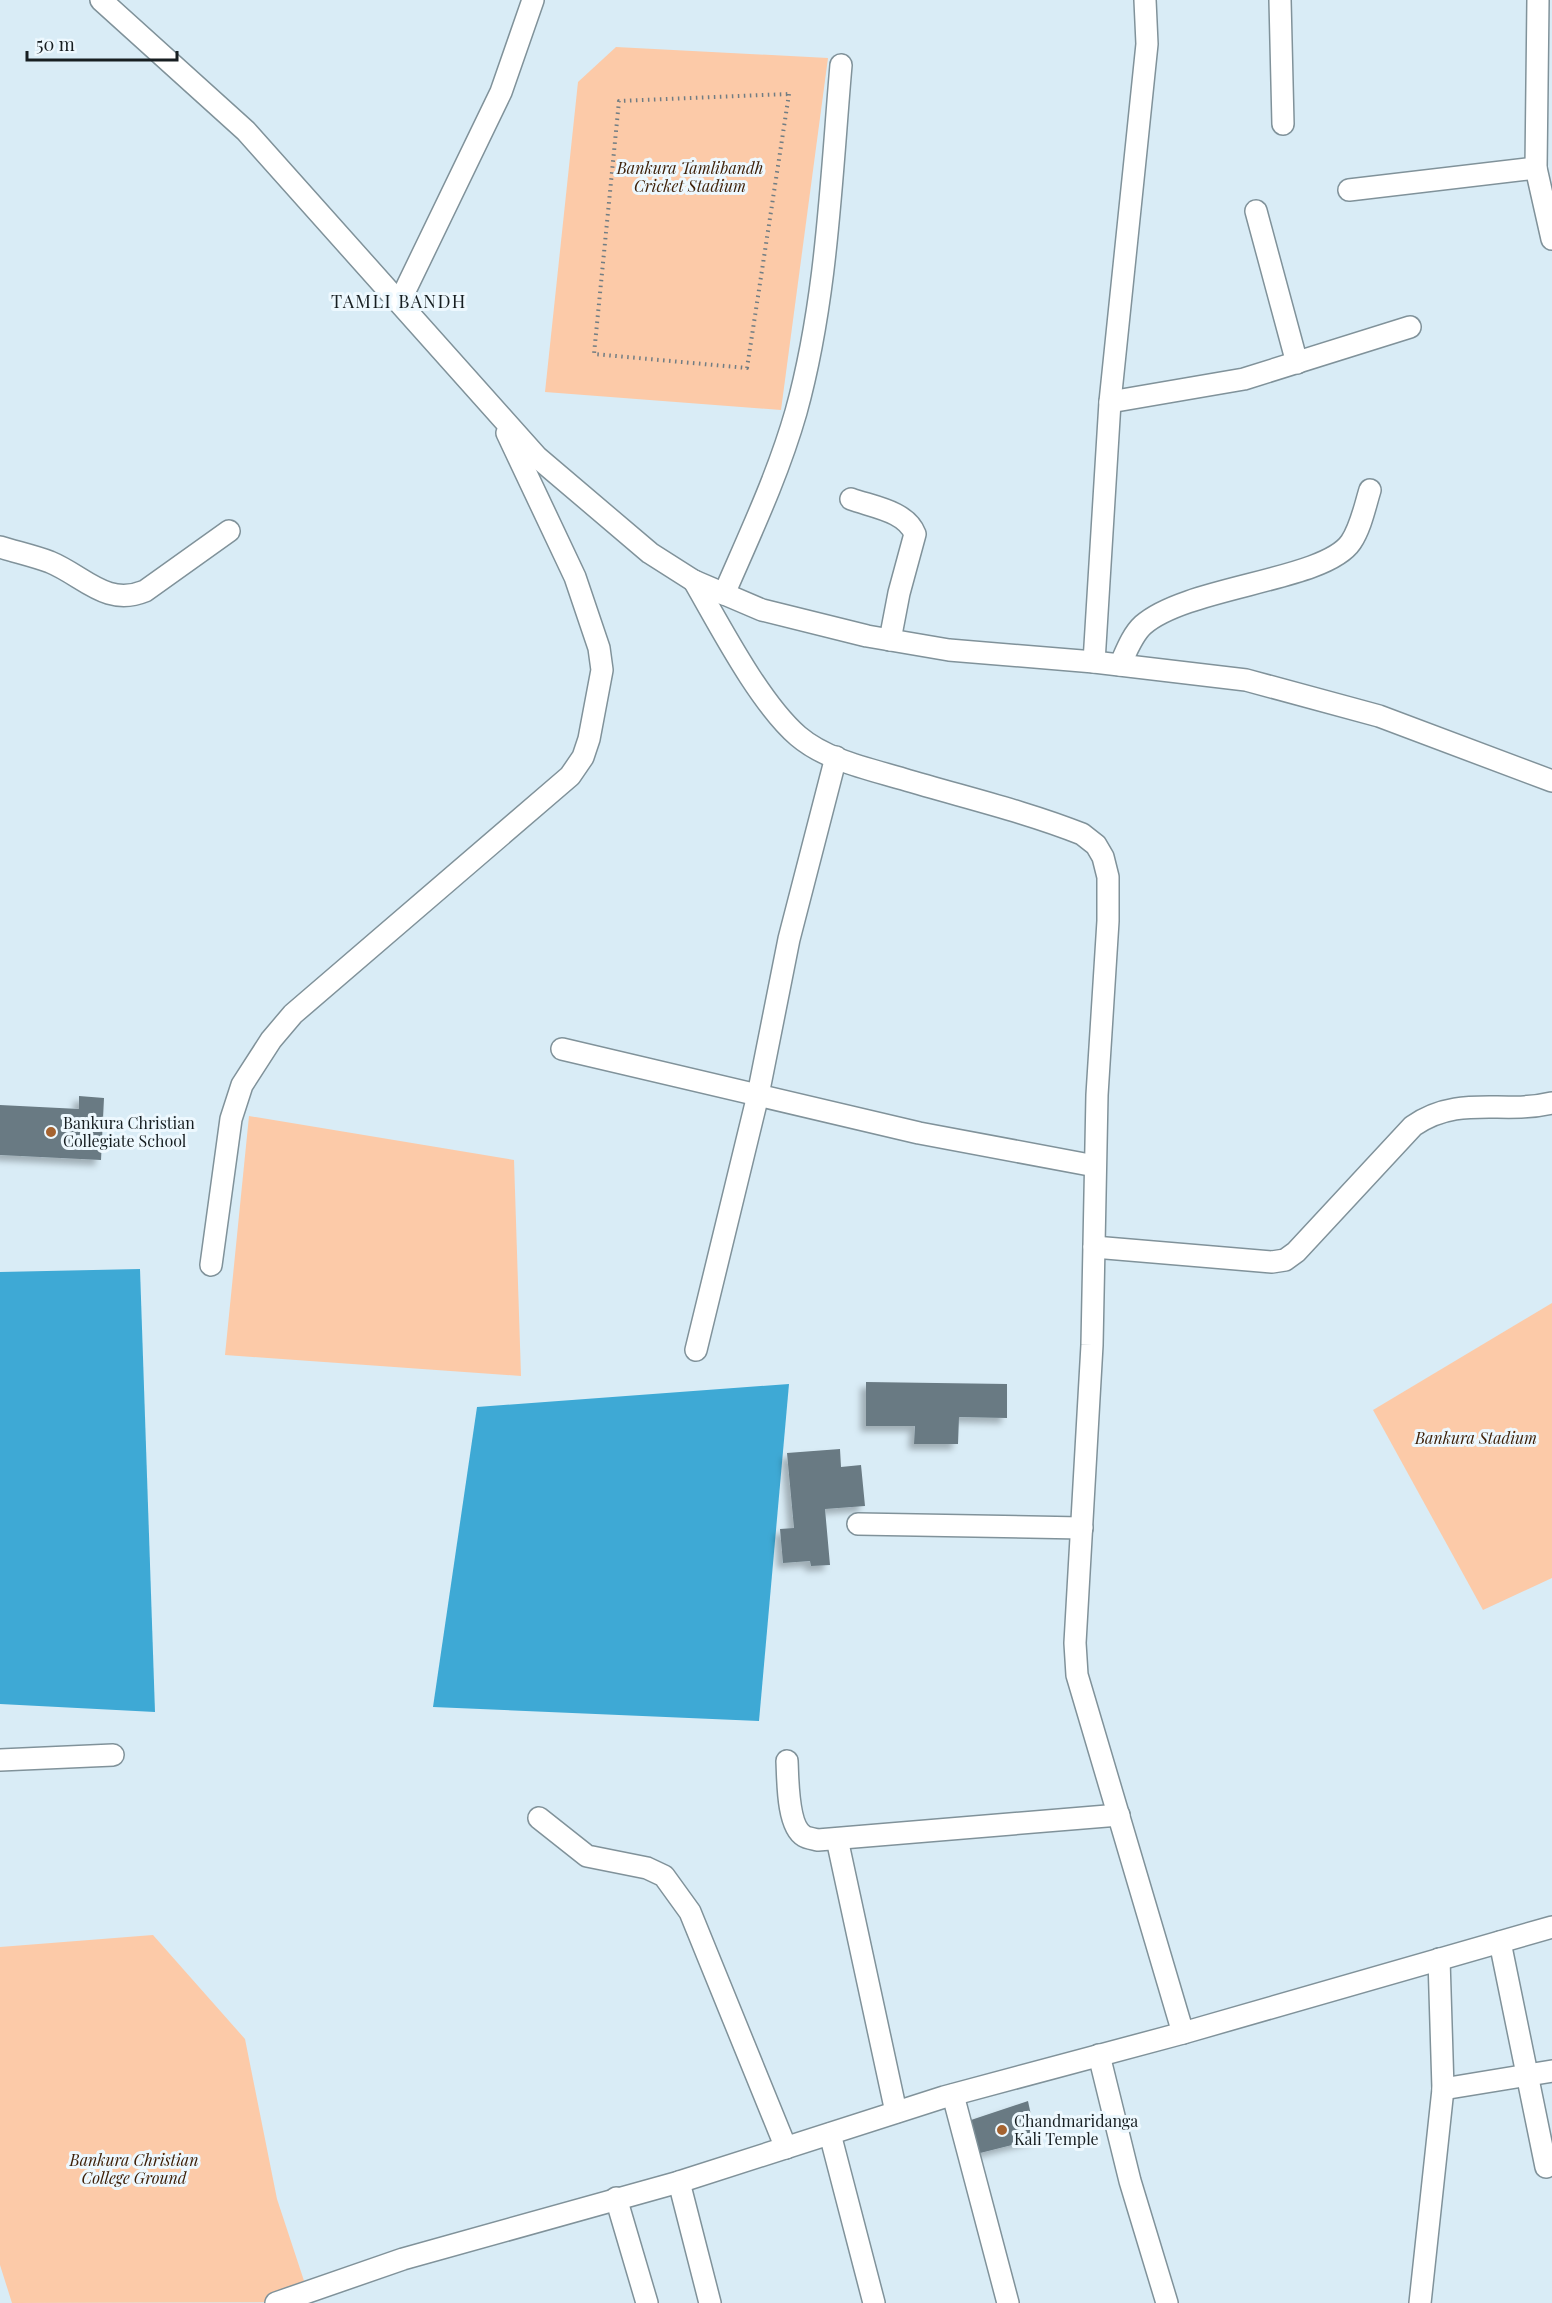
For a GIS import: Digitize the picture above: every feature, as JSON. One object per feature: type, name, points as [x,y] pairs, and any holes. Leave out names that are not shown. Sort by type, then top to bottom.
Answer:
[{"type":"street","points":[[101,0],[246,131],[537,457],[650,553],[694,581],[762,610],[890,640],[949,650],[1094,662],[1246,680],[1379,716],[1552,781]]},
{"type":"street","points":[[400,301],[501,92],[533,0]]},
{"type":"street","points":[[1094,662],[1110,402],[1147,44],[1145,0]]},
{"type":"street","points":[[1280,0],[1283,124]]},
{"type":"street","points":[[1538,0],[1536,168],[1552,239]]},
{"type":"street","points":[[724,594],[772,482],[796,412],[823,269],[841,65]]},
{"type":"street","points":[[1349,190],[1536,168]]},
{"type":"street","points":[[1256,212],[1297,363]]},
{"type":"street","points":[[1110,402],[1244,379],[1410,327]]},
{"type":"street","points":[[211,1264],[231,1119],[242,1085],[271,1040],[293,1014],[570,776],[583,757],[602,670],[599,648],[575,577],[497,411]]},
{"type":"street","points":[[1120,665],[1142,626],[1155,617],[1214,593],[1297,571],[1341,552],[1351,542],[1370,490]]},
{"type":"street","points":[[851,499],[904,518],[912,525],[915,534],[898,593],[890,640]]},
{"type":"street","points":[[0,547],[51,563],[104,592],[118,597],[132,596],[145,591],[229,531]]},
{"type":"street","points":[[694,581],[776,712],[798,736],[836,757],[1060,825],[1082,834],[1096,844],[1103,857],[1108,877],[1108,921],[1097,1095],[1092,1345],[1075,1643],[1077,1675],[1183,2033]]},
{"type":"street","points":[[696,1350],[758,1095],[789,939],[836,757]]},
{"type":"street","points":[[562,1049],[919,1133],[1095,1166]]},
{"type":"street","points":[[1094,1246],[1272,1262],[1285,1260],[1296,1252],[1413,1126],[1430,1114],[1472,1106],[1535,1107],[1552,1103]]},
{"type":"street","points":[[858,1524],[1082,1528]]},
{"type":"street","points":[[0,1760],[113,1755]]},
{"type":"street","points":[[787,1761],[792,1815],[796,1828],[803,1836],[818,1840],[1119,1815]]},
{"type":"street","points":[[539,1818],[587,1856],[647,1868],[664,1876],[676,1889],[690,1912],[786,2148]]},
{"type":"street","points":[[837,1839],[896,2112]]},
{"type":"street","points":[[276,2303],[403,2259],[679,2182],[953,2095],[1183,2033],[1552,1927]]},
{"type":"street","points":[[1500,1942],[1546,2167]]},
{"type":"street","points":[[1420,2303],[1443,2090],[1439,1959]]},
{"type":"street","points":[[1099,2055],[1130,2181],[1167,2303]]},
{"type":"street","points":[[1443,2090],[1552,2071]]},
{"type":"street","points":[[953,2095],[1008,2303]]},
{"type":"street","points":[[830,2134],[874,2303]]},
{"type":"street","points":[[679,2182],[710,2303]]},
{"type":"street","points":[[616,2198],[647,2303]]},
{"type":"path","points":[[789,94],[747,368],[594,354],[619,100],[789,94]]},
{"type":"green space","name":"Bankura Tamlibandh Cricket Stadium","points":[[616,47],[828,58],[781,410],[545,392],[578,82]]},
{"type":"green space","points":[[249,1116],[514,1160],[521,1376],[225,1355]]},
{"type":"green space","name":"Bankura Stadium","points":[[1552,1303],[1552,1578],[1483,1610],[1373,1410]]},
{"type":"green space","name":"Bankura Christian College Ground","points":[[153,1935],[245,2039],[277,2199],[311,2302],[12,2303],[0,2265],[0,1947]]},
{"type":"water","points":[[140,1269],[155,1712],[0,1704],[0,1272]]},
{"type":"water","points":[[789,1384],[759,1721],[433,1707],[477,1407]]},
{"type":"building","name":"Bankura Christian Collegiate School","points":[[79,1096],[104,1098],[101,1160],[0,1155],[0,1105],[79,1109]]},
{"type":"building","points":[[866,1382],[1007,1384],[1007,1418],[959,1417],[958,1444],[914,1444],[915,1426],[866,1426]]},
{"type":"building","points":[[840,1449],[841,1467],[861,1465],[865,1506],[825,1509],[830,1565],[811,1566],[810,1561],[783,1563],[780,1529],[794,1528],[787,1453]]},
{"type":"building","name":"Chandmaridanga Kali Temple","points":[[1028,2101],[1036,2139],[976,2154],[968,2121]]},
{"type":"place","name":"Bankura Christian Collegiate School","points":[[51,1132]]},
{"type":"place","name":"Chandmaridanga Kali Temple","points":[[1002,2130]]},
{"type":"district","name":"TAMLI BANDH","points":[[399,302]]}]
